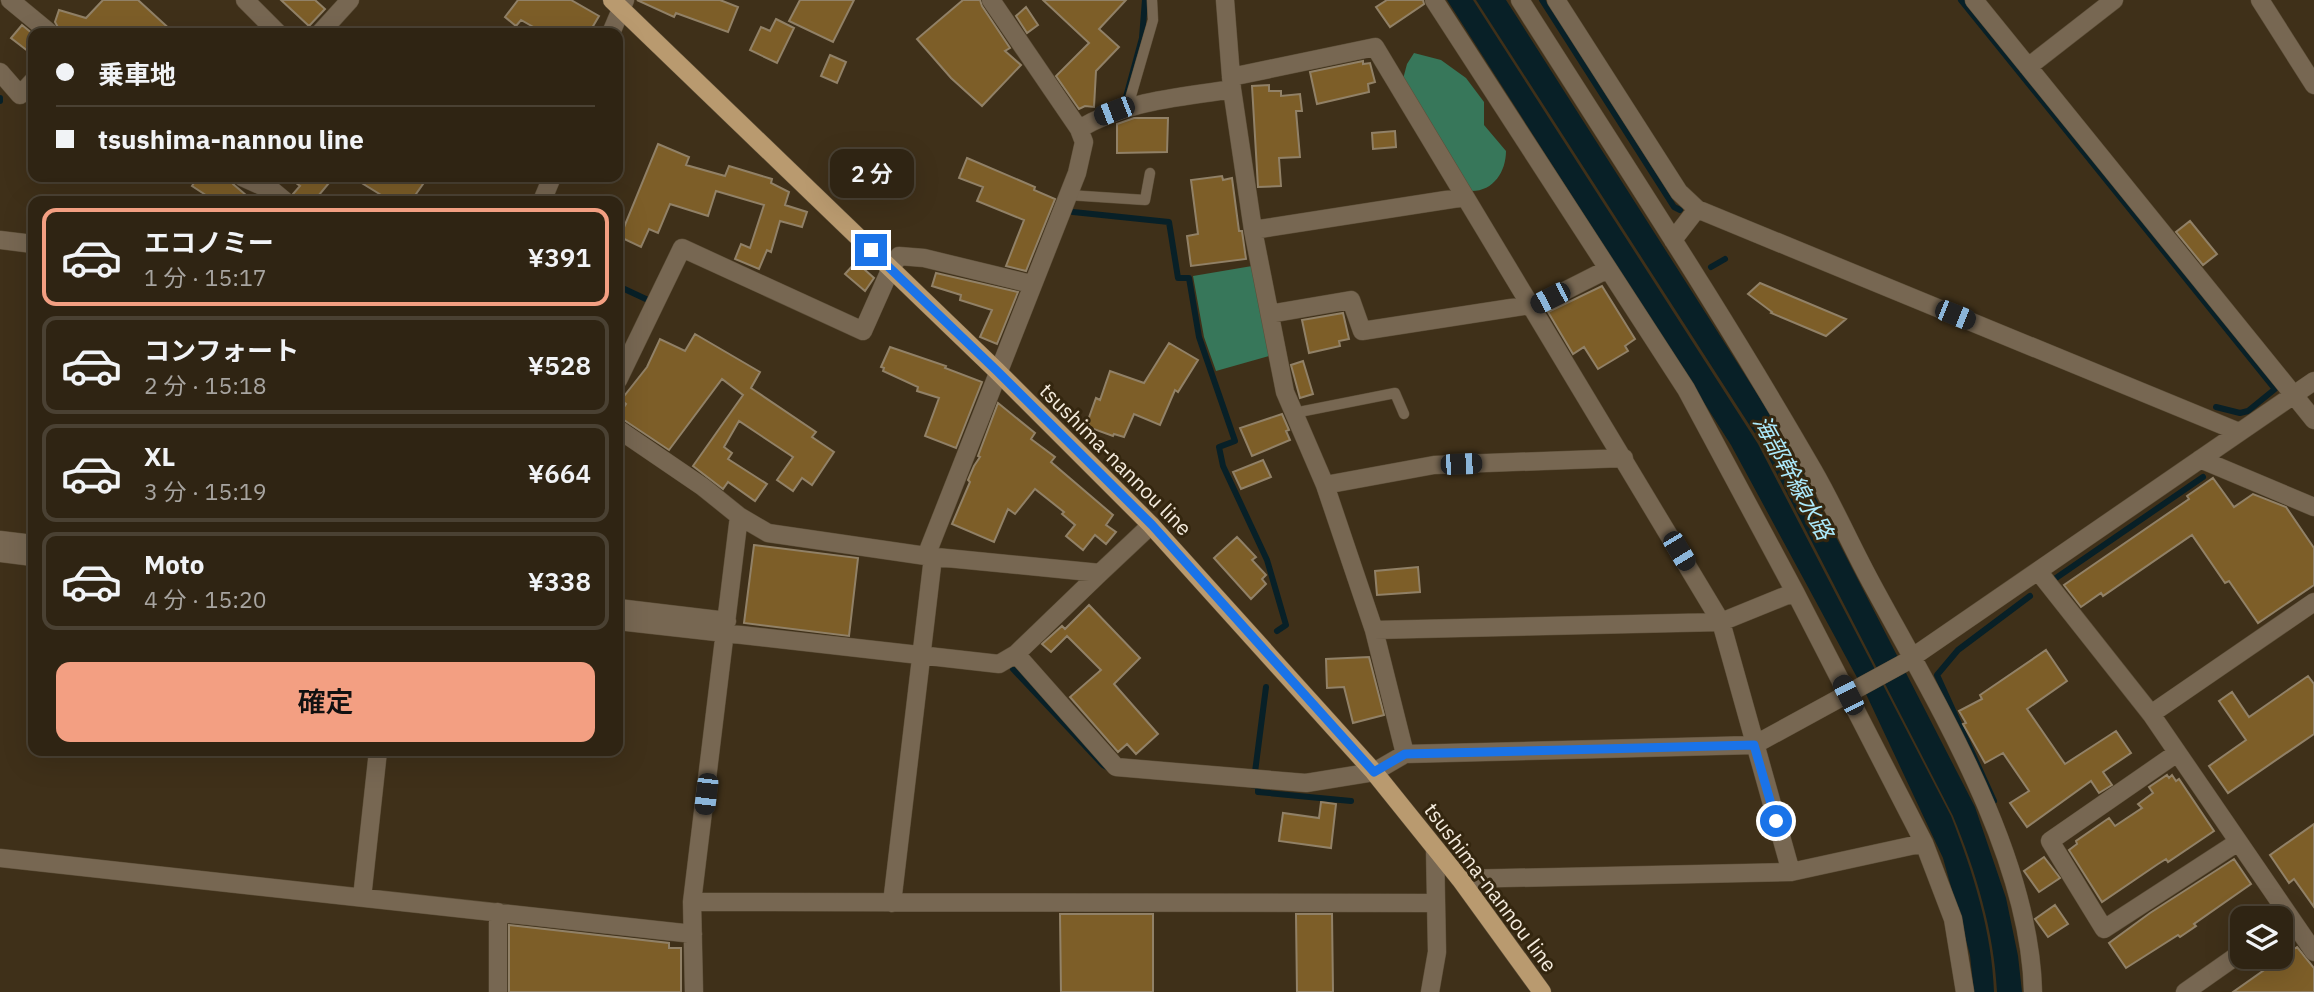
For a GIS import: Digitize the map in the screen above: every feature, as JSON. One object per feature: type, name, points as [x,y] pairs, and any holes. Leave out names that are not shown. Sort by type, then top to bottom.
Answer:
[{"type":"main road","name":"tsushima-nannou line","points":[[619,3],[1152,525],[1374,772],[1460,879],[1542,992]]},
{"type":"street","points":[[10,0],[44,28]]},
{"type":"street","points":[[245,0],[273,28]]},
{"type":"street","points":[[325,28],[350,0]]},
{"type":"street","points":[[892,902],[930,556],[997,371],[1077,173],[1084,142],[1079,129],[991,0]]},
{"type":"street","points":[[1225,0],[1231,83],[1253,230],[1285,392],[1325,485],[1374,630],[1405,754]]},
{"type":"street","points":[[1434,0],[1686,389],[1795,592],[1854,692],[1924,843],[1953,919],[1965,992]]},
{"type":"street","points":[[1520,0],[1673,240],[1814,472],[1908,660],[1986,803],[2011,873],[2028,938],[2034,992]]},
{"type":"street","points":[[1556,0],[1679,192],[1697,209],[2239,432]]},
{"type":"street","points":[[1974,0],[2314,420]]},
{"type":"street","points":[[2028,67],[2115,0]]},
{"type":"street","points":[[2260,0],[2314,85]]},
{"type":"street","points":[[612,28],[619,3]]},
{"type":"street","points":[[1079,129],[1099,117],[1128,106],[1375,47],[1721,622],[1791,872]]},
{"type":"street","points":[[2,77],[20,95],[28,86]]},
{"type":"street","points":[[253,182],[279,196]]},
{"type":"street","points":[[1253,230],[1465,198]]},
{"type":"street","points":[[1673,240],[1697,209]]},
{"type":"street","points":[[0,240],[28,243]]},
{"type":"street","points":[[623,370],[682,248],[863,331],[899,256],[923,258],[1031,284]]},
{"type":"street","points":[[1270,314],[1351,300],[1362,331],[1530,307],[1608,269]]},
{"type":"street","points":[[1016,654],[1116,767],[1306,783],[1374,772],[1405,754],[1754,745],[1908,660],[2314,381]]},
{"type":"street","points":[[623,432],[703,487],[739,516],[768,533],[930,556],[1100,573]]},
{"type":"street","points":[[1325,485],[1434,465],[1624,458]]},
{"type":"street","points":[[2200,459],[2314,507]]},
{"type":"street","points":[[694,992],[692,902],[739,516]]},
{"type":"street","points":[[623,609],[921,656],[999,664],[1016,654],[1152,525]]},
{"type":"street","points":[[0,540],[28,543]]},
{"type":"street","points":[[0,553],[28,556]]},
{"type":"street","points":[[2038,571],[2151,715],[2238,842],[2276,906]]},
{"type":"street","points":[[1374,630],[1721,622],[1795,592]]},
{"type":"street","points":[[2151,715],[2314,602]]},
{"type":"street","points":[[623,621],[726,627]]},
{"type":"street","points":[[2177,753],[2050,841],[2104,929],[2238,842]]},
{"type":"street","points":[[362,898],[377,756]]},
{"type":"street","points":[[1460,879],[1791,872],[1924,843]]},
{"type":"street","points":[[1430,992],[1437,953],[1435,848]]},
{"type":"street","points":[[0,858],[694,934]]},
{"type":"street","points":[[692,902],[1435,904]]},
{"type":"street","points":[[498,912],[498,992]]},
{"type":"street","points":[[2293,930],[2314,952]]},
{"type":"street","points":[[2185,992],[2230,960]]},
{"type":"lane","points":[[1128,106],[1153,20],[1153,0]]},
{"type":"lane","points":[[1068,195],[1145,200],[1150,173]]},
{"type":"lane","points":[[1294,413],[1395,393],[1404,414]]},
{"type":"green space","points":[[1414,53],[1441,60],[1466,78],[1484,102],[1484,125],[1506,151],[1501,173],[1485,188],[1470,191],[1403,79],[1407,64]]},
{"type":"green space","points":[[1252,266],[1269,356],[1216,371],[1204,337],[1193,276]]},
{"type":"water","points":[[1447,0],[1473,0],[1758,444],[1951,816],[1980,902],[1990,947],[1994,992],[1974,992],[1970,955],[1943,858],[1866,694],[1731,445]]},
{"type":"water","name":"海部幹線水路","points":[[1476,0],[1506,0],[1784,436],[1975,807],[2006,898],[2022,992],[1997,992],[1988,924],[1953,816],[1761,443]]},
{"type":"building","points":[[103,0],[138,0],[169,28],[58,28],[55,22],[59,10],[86,18]]},
{"type":"building","points":[[281,0],[315,0],[325,9],[309,26]]},
{"type":"building","points":[[518,0],[571,0],[599,16],[592,28],[535,28],[521,20],[516,26],[505,17]]},
{"type":"building","points":[[637,0],[720,0],[738,7],[728,32],[676,13],[674,17]]},
{"type":"building","points":[[800,0],[854,0],[833,42],[789,21]]},
{"type":"building","points":[[963,0],[980,0],[1010,48],[1005,51],[1021,65],[982,106],[951,78],[917,39]]},
{"type":"building","points":[[1043,0],[1126,0],[1099,29],[1119,47],[1096,71],[1094,107],[1085,106],[1079,109],[1056,76],[1089,43]]},
{"type":"building","points":[[1387,0],[1423,0],[1424,4],[1390,27],[1376,7]]},
{"type":"building","points":[[1026,7],[1038,25],[1027,33],[1016,16]]},
{"type":"building","points":[[776,19],[794,28],[777,63],[750,50],[761,27],[770,31]]},
{"type":"building","points":[[22,25],[28,30],[28,51],[11,38]]},
{"type":"building","points":[[830,55],[846,62],[837,83],[821,76]]},
{"type":"building","points":[[1363,61],[1363,64],[1370,63],[1375,82],[1368,84],[1369,92],[1317,104],[1310,72]]},
{"type":"building","points":[[1269,85],[1269,91],[1281,91],[1281,96],[1300,94],[1302,111],[1296,111],[1300,157],[1279,158],[1281,186],[1258,187],[1252,86]]},
{"type":"building","points":[[1134,118],[1168,118],[1167,152],[1117,153],[1117,124]]},
{"type":"building","points":[[1395,131],[1396,147],[1373,149],[1372,133]]},
{"type":"building","points":[[658,144],[689,157],[686,165],[725,176],[729,166],[772,179],[771,183],[789,192],[785,205],[807,212],[802,227],[780,221],[771,252],[767,250],[759,269],[735,259],[741,244],[750,248],[764,205],[716,191],[708,216],[670,204],[658,233],[649,229],[641,247],[623,238],[623,230]]},
{"type":"building","points":[[967,158],[1035,187],[1034,190],[1055,199],[1026,271],[1006,266],[1024,220],[977,201],[983,187],[959,178]]},
{"type":"building","points":[[1222,176],[1223,180],[1232,178],[1239,231],[1242,231],[1246,259],[1191,266],[1187,236],[1198,234],[1191,180]]},
{"type":"building","points":[[195,182],[232,182],[247,196],[207,196],[192,186]]},
{"type":"building","points":[[295,182],[330,182],[318,196],[294,196],[300,186]]},
{"type":"building","points":[[360,182],[423,184],[415,196],[383,196]]},
{"type":"building","points":[[2190,221],[2217,254],[2203,265],[2176,232]]},
{"type":"building","points":[[856,262],[874,278],[865,291],[845,274]]},
{"type":"building","points":[[936,273],[1018,292],[997,344],[980,337],[992,310],[960,300],[961,295],[932,286]]},
{"type":"building","points":[[1760,283],[1846,319],[1826,336],[1771,313],[1748,294]]},
{"type":"building","points":[[1602,286],[1635,339],[1625,346],[1628,351],[1598,369],[1584,347],[1573,354],[1548,312]]},
{"type":"building","points":[[1343,313],[1349,339],[1339,341],[1340,346],[1309,353],[1302,320]]},
{"type":"building","points":[[695,334],[760,372],[751,388],[816,432],[812,437],[834,452],[812,485],[802,478],[793,491],[777,480],[793,457],[739,421],[724,447],[732,453],[728,459],[767,484],[755,501],[728,482],[723,489],[693,466],[743,395],[722,379],[669,450],[623,419],[626,404],[623,397],[647,367],[660,339],[685,351]]},
{"type":"building","points":[[1169,343],[1198,360],[1178,392],[1175,390],[1160,425],[1134,414],[1124,437],[1088,427],[1096,398],[1100,400],[1110,371],[1144,383]]},
{"type":"building","points":[[890,347],[946,366],[945,368],[982,382],[956,448],[925,436],[939,398],[917,391],[918,387],[883,371],[884,368],[881,367]]},
{"type":"building","points":[[1303,361],[1313,394],[1300,398],[1291,365]]},
{"type":"building","points":[[998,403],[1035,433],[1031,439],[1055,457],[1051,462],[1113,515],[1106,525],[1116,532],[1106,544],[1095,535],[1083,550],[1066,536],[1075,525],[1062,514],[1064,512],[1035,489],[1015,514],[1008,509],[994,542],[952,524],[970,482],[968,480],[980,457],[978,456]]},
{"type":"building","points":[[1282,414],[1290,440],[1252,456],[1240,428]]},
{"type":"building","points":[[1263,460],[1271,477],[1241,489],[1233,472]]},
{"type":"building","points":[[2213,478],[2234,507],[2253,494],[2286,507],[2314,548],[2314,585],[2258,623],[2229,581],[2225,583],[2192,535],[2103,596],[2101,593],[2081,607],[2064,585],[2189,499],[2187,496]]},
{"type":"building","points":[[1237,537],[1256,557],[1252,560],[1266,575],[1262,579],[1266,584],[1251,599],[1214,558]]},
{"type":"building","points":[[754,545],[858,558],[849,636],[744,623]]},
{"type":"building","points":[[1418,567],[1420,592],[1377,595],[1375,571]]},
{"type":"building","points":[[1089,605],[1140,658],[1114,684],[1158,734],[1136,754],[1127,744],[1118,752],[1070,697],[1101,670],[1067,636],[1051,652],[1042,644],[1062,626],[1065,629]]},
{"type":"building","points":[[2046,650],[2067,681],[2027,709],[2065,764],[2116,731],[2131,753],[2103,772],[2112,785],[2099,793],[2091,781],[2027,827],[2010,803],[2029,791],[2003,753],[1985,763],[1963,724],[1966,723],[1959,711],[1982,699],[1980,695]]},
{"type":"building","points":[[1369,657],[1384,715],[1353,723],[1344,687],[1327,688],[1326,659]]},
{"type":"building","points":[[2308,676],[2314,684],[2314,734],[2228,793],[2209,766],[2246,740],[2219,701],[2232,692],[2249,717]]},
{"type":"building","points":[[2167,775],[2169,778],[2172,775],[2176,781],[2179,779],[2214,831],[2168,862],[2166,859],[2158,864],[2102,902],[2069,850],[2077,844],[2076,841],[2109,818],[2115,826],[2142,808],[2138,804],[2153,793],[2149,787]]},
{"type":"building","points":[[1321,802],[1336,804],[1331,848],[1279,841],[1283,813],[1319,818]]},
{"type":"building","points":[[2314,824],[2314,907],[2294,879],[2289,883],[2270,855]]},
{"type":"building","points":[[2044,857],[2060,878],[2039,892],[2024,871]]},
{"type":"building","points":[[2234,859],[2251,884],[2180,937],[2178,935],[2126,968],[2109,943]]},
{"type":"building","points":[[2055,905],[2068,924],[2048,937],[2035,919]]},
{"type":"building","points":[[1060,914],[1153,914],[1153,992],[1061,992]]},
{"type":"building","points":[[1296,914],[1332,914],[1333,992],[1297,992]]},
{"type":"building","points":[[509,925],[669,943],[669,948],[681,948],[681,992],[509,992]]},
{"type":"building","points":[[2297,947],[2314,968],[2314,992],[2233,992],[2266,969],[2293,969],[2293,950]]},
{"type":"waterway","points":[[1126,97],[1142,38],[1145,0]]},
{"type":"waterway","points":[[1542,0],[1674,207],[1680,210]]},
{"type":"waterway","points":[[1961,0],[2275,389],[2248,411],[2240,413],[2216,407]]},
{"type":"waterway","points":[[1073,212],[1169,222],[1178,278],[1189,278],[1199,337],[1235,441],[1219,447],[1223,466],[1267,560],[1286,625],[1277,631]]},
{"type":"waterway","points":[[1711,267],[1725,259]]},
{"type":"waterway","points":[[623,288],[648,300]]},
{"type":"waterway","points":[[2056,578],[2203,477]]},
{"type":"waterway","points":[[1994,801],[1937,675],[1958,650],[2030,596]]},
{"type":"waterway","points":[[1013,669],[1108,768]]},
{"type":"waterway","points":[[1255,772],[1266,687]]},
{"type":"waterway","points":[[1251,785],[1258,786],[1258,792],[1351,801]]},
{"type":"route","points":[[871,250],[1152,525],[1374,772],[1405,754],[1754,745],[1776,821]]}]
